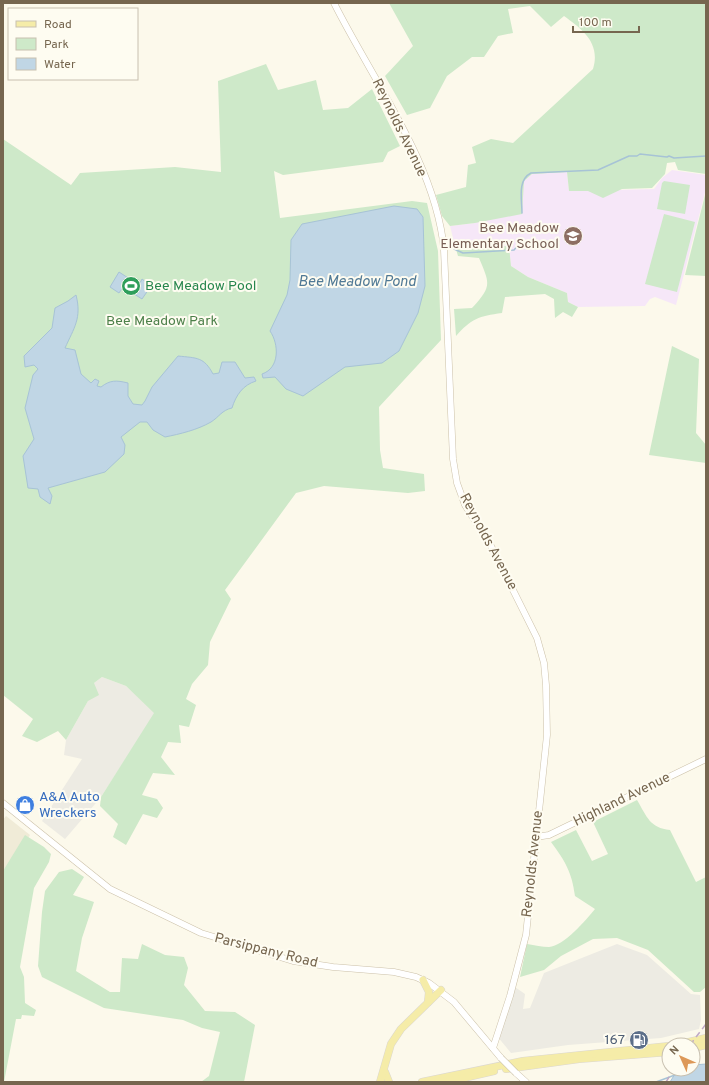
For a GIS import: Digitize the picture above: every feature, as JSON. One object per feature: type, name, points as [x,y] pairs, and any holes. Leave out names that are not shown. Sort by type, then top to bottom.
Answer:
[{"type":"main road","points":[[423,980],[429,992],[428,1002]]},
{"type":"main road","points":[[380,1082],[388,1053],[396,1036],[406,1022],[441,990]]},
{"type":"main road","points":[[422,1082],[474,1070],[530,1060],[661,1047]]},
{"type":"main road","points":[[446,1082],[496,1071],[540,1064],[661,1053]]},
{"type":"main road","points":[[384,1072],[389,1082]]},
{"type":"street","name":"Reynolds Avenue","points":[[334,3],[414,151],[432,197],[441,230],[445,259],[453,459],[457,483],[465,505],[490,544],[531,623],[540,646],[544,662],[547,735],[526,935],[503,1019],[493,1048]]},
{"type":"street","name":"Highland Avenue","points":[[536,837],[549,835],[706,759]]},
{"type":"street","name":"Parsippany Road","points":[[3,803],[102,883],[201,933],[246,948],[297,961],[394,972],[423,980],[441,990],[454,1002],[501,1058],[526,1082]]},
{"type":"shaded area","name":"Bee Meadow Elementary School","points":[[672,170],[706,175],[706,189],[676,305],[655,297],[650,299],[645,306],[578,307],[568,302],[567,293],[528,277],[511,266],[509,246],[455,246],[450,226],[475,223],[523,187],[524,181],[532,174],[567,172],[569,191],[654,189],[662,178]]},
{"type":"shaded area","points":[[102,677],[126,686],[155,713],[101,797],[65,839],[42,821],[82,759],[64,755],[66,740],[88,701],[94,683]]},
{"type":"shaded area","points":[[6,816],[30,835],[3,878],[3,820]]},
{"type":"shaded area","points":[[617,944],[647,955],[691,994],[700,995],[701,1020],[699,1029],[661,1038],[568,1045],[511,1053],[497,1036],[512,985],[525,994],[523,1009],[530,1008],[544,973]]},
{"type":"green space","points":[[389,3],[706,3],[706,174],[678,170],[675,162],[667,163],[665,174],[652,188],[622,189],[603,198],[588,191],[569,191],[567,172],[532,174],[524,181],[522,214],[450,226],[442,216],[436,195],[466,187],[468,165],[476,163],[472,147],[491,139],[513,143],[593,69],[595,60],[592,44],[577,26],[564,16],[551,27],[530,6],[508,9],[513,33],[498,36],[484,57],[472,57],[447,76],[430,108],[407,115],[385,76],[413,46]]},
{"type":"green space","name":"Bee Meadow Park","points":[[266,64],[278,90],[316,80],[323,110],[348,108],[372,89],[400,146],[388,152],[383,162],[283,175],[274,171],[280,218],[412,201],[427,203],[438,251],[441,340],[379,407],[380,450],[383,468],[424,474],[425,491],[408,493],[324,486],[296,493],[225,590],[231,599],[210,642],[208,665],[192,684],[186,699],[196,705],[189,727],[179,725],[181,743],[168,742],[161,757],[175,775],[153,773],[142,795],[157,799],[163,808],[157,818],[143,814],[126,845],[113,837],[118,824],[100,806],[101,797],[154,713],[126,686],[102,677],[94,683],[99,695],[88,701],[66,740],[58,731],[37,742],[22,736],[33,719],[3,695],[3,139],[71,185],[80,173],[175,167],[221,172],[218,81]]},
{"type":"green space","points":[[664,181],[690,185],[685,214],[657,209],[662,183]]},
{"type":"green space","points":[[706,191],[706,276],[685,275]]},
{"type":"green space","points":[[664,214],[695,222],[677,292],[645,284]]},
{"type":"green space","points":[[455,246],[509,246],[511,266],[528,277],[567,293],[568,302],[578,307],[572,317],[563,312],[555,318],[554,299],[545,294],[505,297],[502,313],[487,315],[476,319],[456,336],[454,309],[472,308],[483,295],[486,289],[487,279],[479,258],[458,256]]},
{"type":"green space","points":[[672,346],[699,359],[696,433],[706,445],[706,463],[649,455]]},
{"type":"green space","points":[[637,800],[653,824],[663,829],[670,830],[696,882],[706,877],[706,987],[700,992],[694,992],[648,950],[617,938],[593,939],[561,956],[544,970],[520,977],[527,944],[546,947],[555,946],[574,932],[595,909],[575,896],[570,873],[551,842],[576,830],[592,861],[608,854],[593,822]]},
{"type":"green space","points":[[25,835],[44,847],[51,854],[49,862],[34,888],[20,967],[24,977],[25,1003],[36,1010],[34,1016],[22,1015],[21,1019],[16,1019],[3,1082],[3,871]]},
{"type":"green space","points":[[72,869],[84,877],[73,895],[94,902],[82,938],[76,971],[110,992],[120,992],[122,958],[138,959],[142,944],[165,955],[184,957],[188,968],[184,985],[205,1011],[235,1012],[255,1025],[244,1082],[201,1082],[209,1076],[220,1032],[202,1028],[183,1020],[104,1008],[42,977],[38,966],[45,891],[59,872]]},
{"type":"water","name":"Bee Meadow Pond","points":[[394,206],[417,209],[423,217],[425,286],[418,313],[399,351],[382,363],[345,367],[303,396],[286,389],[275,377],[263,378],[262,374],[272,367],[275,361],[275,342],[270,331],[287,295],[290,280],[291,240],[302,224]]},
{"type":"water","name":"Bee Meadow Pool","points":[[119,272],[139,285],[142,279],[151,286],[142,299],[123,287],[119,293],[110,287]]},
{"type":"water","points":[[76,295],[78,303],[78,317],[65,348],[75,350],[81,374],[91,383],[95,379],[99,381],[97,386],[101,387],[113,381],[128,383],[128,396],[133,404],[142,405],[152,387],[178,356],[190,357],[203,361],[210,368],[213,374],[219,373],[222,362],[235,362],[245,378],[254,377],[256,381],[247,385],[241,391],[232,408],[223,412],[206,425],[165,437],[153,430],[147,422],[140,422],[121,437],[125,445],[124,454],[105,472],[48,488],[52,496],[50,504],[40,497],[38,489],[28,488],[23,456],[34,439],[25,408],[33,375],[38,369],[34,365],[25,367],[24,356],[52,328],[55,308]]},
{"type":"water","points":[[701,1064],[706,1064],[706,1082],[670,1082],[673,1077],[701,1077]]},
{"type":"waterway","points":[[522,213],[522,185],[524,180],[531,173],[598,170],[629,156],[637,156],[640,154],[669,156],[674,158],[706,156]]},
{"type":"waterway","points":[[454,249],[463,253],[514,250],[520,243]]},
{"type":"waterway","points":[[656,1082],[670,1077]]},
{"type":"railway","points":[[696,1037],[706,1024]]},
{"type":"railway","points":[[666,1082],[669,1077]]},
{"type":"place","name":"Bee Meadow Elementary School","points":[[573,236]]},
{"type":"place","name":"Bee Meadow Pool","points":[[131,286]]},
{"type":"place","name":"A&A Auto Wreckers","points":[[25,805]]},
{"type":"place","name":"167","points":[[639,1040]]}]
